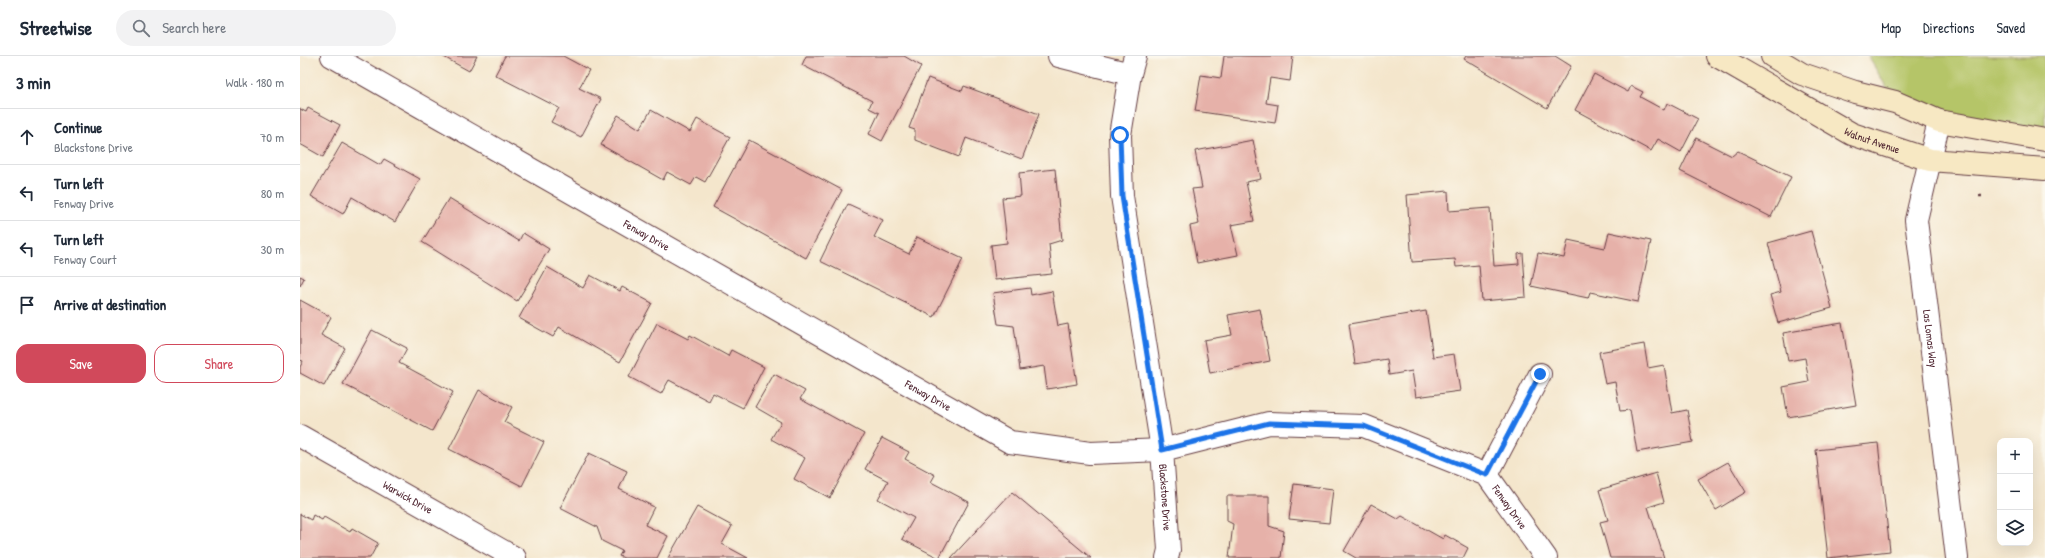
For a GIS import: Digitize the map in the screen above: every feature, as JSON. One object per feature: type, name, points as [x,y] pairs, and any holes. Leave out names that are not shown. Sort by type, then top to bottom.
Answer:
[{"type":"street","name":"Fenway Drive","points":[[332,56],[1010,442],[1090,453],[1162,450],[1269,423],[1364,426],[1487,475],[1546,558]]},
{"type":"street","points":[[1059,56],[1132,65]]},
{"type":"street","name":"Walnut Avenue","points":[[1717,56],[1852,134],[1930,160],[2045,169]]},
{"type":"street","points":[[1772,56],[1802,74],[1855,92],[1895,102],[1938,121],[2045,140]]},
{"type":"street","name":"Blackstone Drive","points":[[1132,65],[1120,135],[1122,196],[1162,450],[1169,550],[1167,558]]},
{"type":"street","name":"Las Lomas Way","points":[[1938,121],[1916,220],[1957,558]]},
{"type":"street","points":[[1487,475],[1540,374]]},
{"type":"street","name":"Warwick Drive","points":[[300,436],[515,558]]},
{"type":"path","points":[[1980,196],[1985,196]]},
{"type":"green space","points":[[1868,56],[2045,56],[2045,140],[1895,102]]},
{"type":"building","points":[[442,56],[477,56],[469,71]]},
{"type":"building","points":[[505,56],[563,56],[589,70],[579,88],[601,99],[581,137],[551,122],[559,108],[495,75]]},
{"type":"building","points":[[806,56],[904,56],[921,66],[882,141],[869,134],[879,113],[869,108],[872,101],[802,65]]},
{"type":"building","points":[[1224,56],[1293,56],[1290,81],[1270,78],[1266,103],[1278,105],[1275,123],[1195,111],[1201,75],[1221,78]]},
{"type":"building","points":[[1466,56],[1555,56],[1571,66],[1547,108],[1464,59]]},
{"type":"building","points":[[1594,74],[1628,92],[1631,86],[1643,92],[1640,97],[1664,110],[1667,103],[1698,119],[1681,152],[1658,139],[1651,151],[1575,110]]},
{"type":"building","points":[[928,78],[962,91],[964,86],[1039,114],[1022,159],[966,138],[959,157],[915,140],[915,130],[909,128]]},
{"type":"building","points":[[308,108],[340,125],[323,157],[300,144],[300,109],[306,112]]},
{"type":"building","points":[[651,110],[690,132],[697,119],[730,137],[705,182],[696,177],[691,185],[667,172],[663,180],[601,145],[618,115],[640,129]]},
{"type":"building","points":[[1696,138],[1732,156],[1738,151],[1791,177],[1771,217],[1680,171]]},
{"type":"building","points":[[749,140],[842,190],[806,258],[713,207]]},
{"type":"building","points":[[1253,140],[1261,179],[1246,182],[1254,221],[1231,225],[1238,255],[1197,263],[1190,226],[1199,224],[1192,189],[1202,188],[1195,151]]},
{"type":"building","points":[[342,143],[380,165],[384,159],[420,179],[395,222],[352,197],[343,214],[311,196]]},
{"type":"building","points":[[1055,169],[1062,240],[1049,244],[1052,274],[995,280],[991,245],[1007,243],[1002,198],[1021,196],[1019,173]]},
{"type":"building","points":[[1448,191],[1449,211],[1490,208],[1494,266],[1519,264],[1518,254],[1523,253],[1526,297],[1482,301],[1479,265],[1456,267],[1455,259],[1412,262],[1407,195]]},
{"type":"building","points":[[449,198],[519,241],[523,233],[549,249],[517,301],[422,242]]},
{"type":"building","points":[[848,204],[883,220],[874,237],[909,254],[917,237],[963,259],[934,317],[820,261]]},
{"type":"building","points":[[1811,231],[1832,308],[1778,323],[1770,295],[1781,292],[1768,243]]},
{"type":"building","points":[[1609,232],[1651,241],[1638,302],[1590,292],[1588,298],[1531,286],[1538,253],[1564,258],[1568,240],[1605,248]]},
{"type":"building","points":[[547,267],[583,288],[590,275],[620,291],[622,287],[652,303],[620,362],[559,327],[553,337],[519,318]]},
{"type":"building","points":[[300,276],[304,278],[300,286]]},
{"type":"building","points":[[1030,288],[1031,295],[1052,291],[1058,326],[1068,324],[1077,384],[1047,389],[1044,366],[1020,370],[1014,326],[998,324],[993,293]]},
{"type":"building","points":[[300,300],[331,317],[321,335],[345,348],[324,386],[300,373],[300,367],[303,361],[300,360]]},
{"type":"building","points":[[1260,309],[1270,361],[1210,373],[1204,340],[1232,335],[1228,315]]},
{"type":"building","points":[[1426,311],[1433,357],[1454,354],[1460,391],[1416,397],[1412,371],[1389,375],[1387,359],[1355,364],[1349,324]]},
{"type":"building","points":[[657,323],[688,339],[690,335],[728,356],[731,350],[764,367],[743,408],[713,393],[709,401],[669,380],[661,394],[629,377]]},
{"type":"building","points":[[1842,323],[1856,405],[1788,417],[1783,387],[1809,382],[1805,358],[1788,361],[1783,333]]},
{"type":"building","points":[[372,330],[407,348],[399,363],[453,392],[432,431],[343,384]]},
{"type":"building","points":[[1644,344],[1648,368],[1664,365],[1672,413],[1687,410],[1693,442],[1637,452],[1630,410],[1620,411],[1615,382],[1605,384],[1599,352]]},
{"type":"building","points":[[774,374],[805,391],[800,399],[864,434],[830,498],[794,479],[805,458],[771,439],[781,422],[755,407]]},
{"type":"building","points":[[479,390],[512,407],[504,422],[544,442],[522,486],[449,449]]},
{"type":"building","points":[[882,438],[909,452],[905,459],[935,475],[931,482],[969,502],[939,558],[902,539],[914,518],[878,499],[888,481],[865,469]]},
{"type":"building","points":[[1878,443],[1890,551],[1828,558],[1816,450]]},
{"type":"building","points":[[589,453],[627,471],[619,489],[654,507],[645,525],[668,536],[657,558],[624,558],[619,556],[622,551],[602,541],[597,527],[560,508]]},
{"type":"building","points":[[1728,462],[1746,492],[1716,510],[1698,479]]},
{"type":"building","points":[[1656,473],[1664,502],[1648,507],[1664,558],[1610,558],[1600,522],[1608,520],[1599,490]]},
{"type":"building","points":[[1294,484],[1333,489],[1329,523],[1289,519]]},
{"type":"building","points":[[1012,492],[1091,558],[951,558]]},
{"type":"building","points":[[1227,496],[1269,496],[1269,526],[1284,531],[1281,558],[1229,558],[1233,524],[1227,521]]},
{"type":"building","points":[[1371,504],[1398,519],[1402,516],[1443,539],[1445,535],[1468,548],[1463,558],[1356,558],[1344,551]]},
{"type":"building","points":[[697,507],[732,526],[722,544],[748,558],[668,558]]},
{"type":"building","points":[[300,514],[311,520],[313,515],[322,520],[324,517],[350,532],[352,528],[378,543],[370,558],[300,558]]},
{"type":"route","points":[[1120,135],[1122,196],[1162,450],[1269,423],[1364,426],[1487,475],[1540,374]]}]
